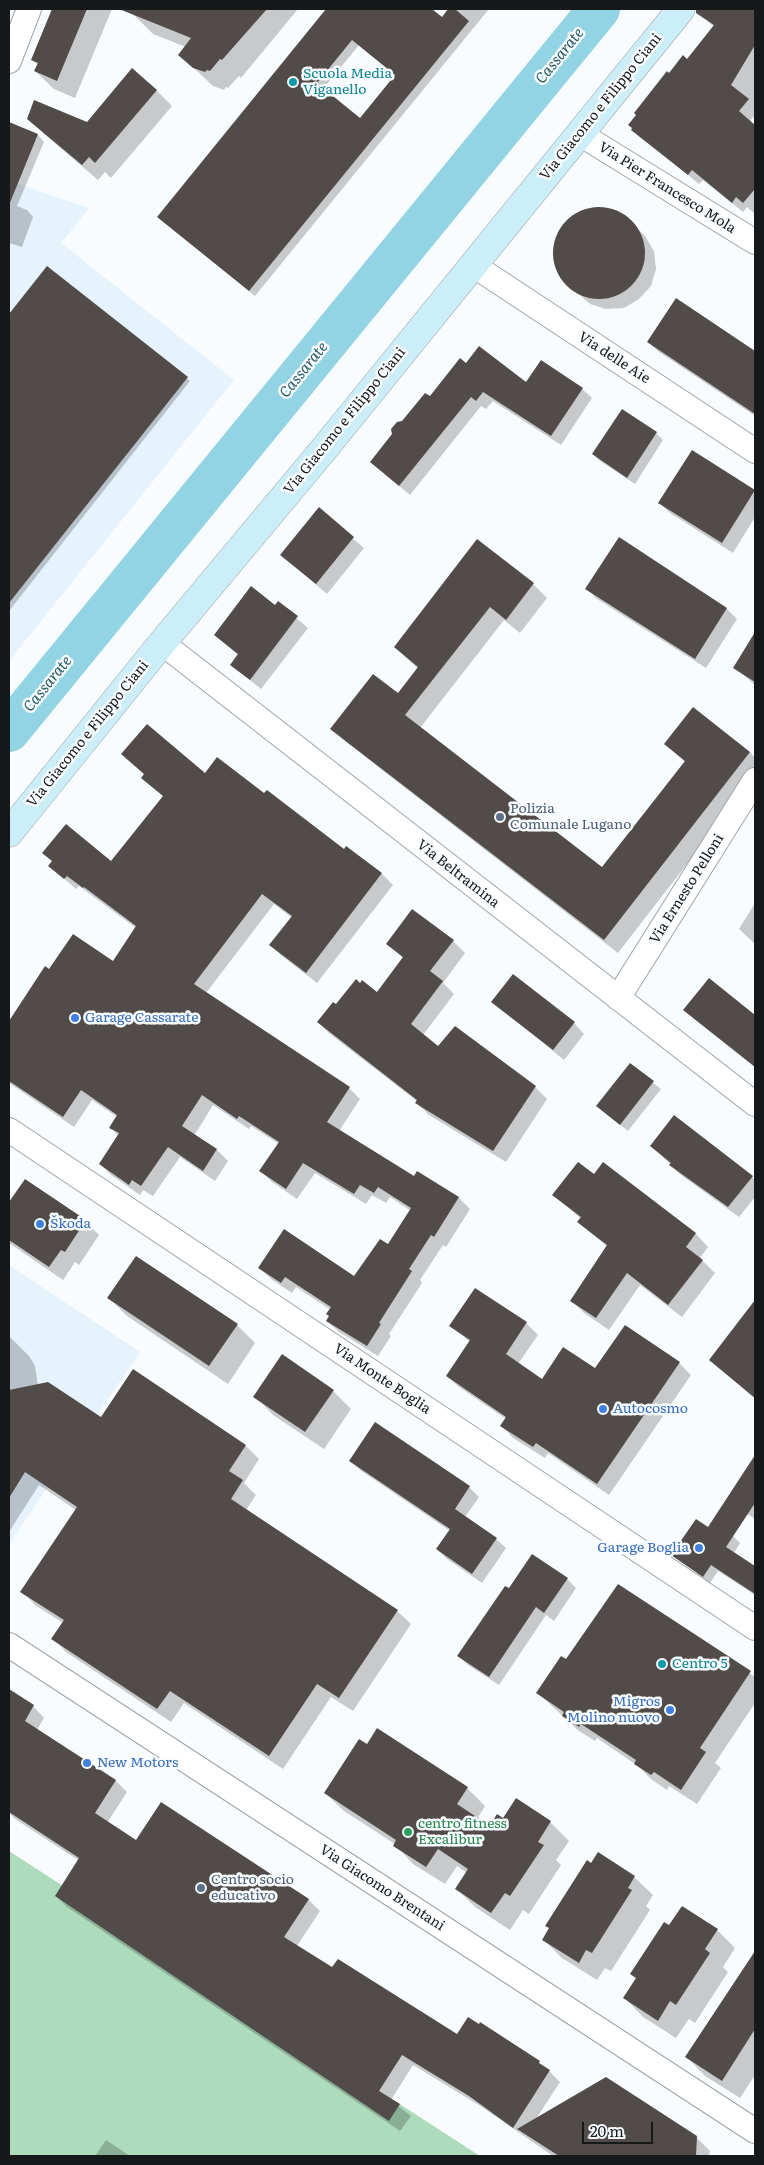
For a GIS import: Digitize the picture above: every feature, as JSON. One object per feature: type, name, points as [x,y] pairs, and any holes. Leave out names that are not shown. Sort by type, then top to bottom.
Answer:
[{"type":"main road","name":"Via Giacomo e Filippo Ciani","points":[[9,833],[162,643],[324,449],[681,9]]},
{"type":"street","points":[[9,61],[30,9]]},
{"type":"street","name":"Via Pier Francesco Mola","points":[[580,134],[755,242]]},
{"type":"street","name":"Via delle Aie","points":[[473,265],[755,451]]},
{"type":"street","name":"Via Beltramina","points":[[162,643],[755,1104]]},
{"type":"street","name":"Via Ernesto Pelloni","points":[[618,998],[755,780]]},
{"type":"street","name":"Via Monte Boglia","points":[[9,1130],[755,1628]]},
{"type":"street","name":"Via Giacomo Brentani","points":[[9,1645],[755,2131]]},
{"type":"shaded area","points":[[9,181],[89,208],[61,243],[234,380],[9,661]]},
{"type":"shaded area","points":[[9,1265],[140,1352],[9,1544]]},
{"type":"green space","points":[[9,1851],[480,2156],[9,2156]]},
{"type":"building","points":[[52,9],[87,9],[57,81],[34,71],[38,63],[31,60]]},
{"type":"building","points":[[119,9],[267,9],[222,60],[220,59],[210,71],[207,70],[205,72],[193,68],[178,55],[191,38]]},
{"type":"building","points":[[326,9],[432,9],[442,17],[448,9],[455,9],[469,21],[249,291],[157,217]],"holes":[[[352,40],[395,75],[360,118],[317,83]]]},
{"type":"building","points":[[696,9],[755,9],[755,45],[731,85],[749,99],[739,111],[755,125],[755,189],[743,203],[736,197],[732,203],[692,170],[688,175],[631,130],[632,128],[628,125],[636,115],[634,113],[667,71],[669,73],[683,55],[687,59],[714,25],[696,13]]},
{"type":"building","points":[[132,68],[157,90],[95,163],[89,157],[82,165],[27,119],[34,100],[87,122]]},
{"type":"building","points":[[9,122],[38,134],[9,205]]},
{"type":"building","points":[[599,207],[617,210],[632,220],[642,235],[645,253],[642,271],[632,286],[617,296],[599,299],[581,296],[566,286],[556,271],[553,253],[556,235],[566,220],[581,210]]},
{"type":"building","points":[[47,266],[188,377],[9,603],[9,314]]},
{"type":"building","points":[[676,298],[755,351],[755,414],[647,342]]},
{"type":"building","points":[[479,346],[526,382],[541,360],[583,388],[551,436],[483,392],[476,401],[471,397],[399,486],[370,462],[392,434],[391,429],[397,422],[402,421],[425,393],[430,396],[460,358],[466,363]]},
{"type":"building","points":[[622,409],[657,432],[627,478],[592,454]]},
{"type":"building","points":[[692,450],[755,490],[722,543],[658,503]]},
{"type":"building","points":[[319,507],[354,537],[316,584],[280,555]]},
{"type":"building","points":[[619,537],[727,608],[695,659],[585,589]]},
{"type":"building","points":[[477,539],[534,583],[506,620],[490,607],[405,715],[602,867],[685,761],[664,744],[693,707],[750,752],[604,940],[330,729],[373,674],[398,693],[418,667],[394,647]]},
{"type":"building","points":[[251,586],[275,605],[278,601],[298,616],[250,680],[230,665],[238,654],[214,635]]},
{"type":"building","points":[[755,632],[755,682],[733,668]]},
{"type":"building","points":[[147,724],[205,773],[217,757],[264,793],[267,790],[344,849],[346,846],[382,873],[306,973],[269,945],[292,916],[262,894],[194,984],[350,1087],[327,1122],[414,1176],[417,1171],[459,1197],[434,1237],[431,1235],[409,1269],[412,1271],[379,1323],[381,1324],[367,1346],[326,1321],[329,1316],[326,1314],[331,1307],[285,1277],[281,1283],[258,1268],[284,1229],[354,1276],[380,1239],[388,1244],[411,1208],[378,1187],[374,1193],[360,1185],[354,1194],[303,1163],[286,1189],[259,1171],[279,1142],[239,1116],[237,1119],[202,1095],[182,1126],[217,1149],[203,1171],[168,1147],[141,1186],[132,1180],[129,1185],[99,1164],[119,1133],[109,1128],[117,1115],[81,1090],[63,1117],[9,1081],[9,1021],[45,966],[49,969],[73,934],[113,961],[136,926],[84,887],[67,876],[64,879],[48,866],[52,861],[42,853],[66,824],[111,861],[163,796],[141,778],[144,774],[121,754]]},
{"type":"building","points":[[412,909],[454,940],[430,971],[443,981],[411,1024],[438,1046],[455,1026],[536,1086],[493,1151],[415,1103],[417,1100],[317,1022],[333,1002],[336,1004],[356,979],[360,983],[362,980],[377,992],[403,957],[386,944]]},
{"type":"building","points":[[513,974],[575,1022],[553,1050],[491,1002]]},
{"type":"building","points":[[709,978],[755,1015],[755,1067],[683,1010]]},
{"type":"building","points":[[630,1063],[654,1081],[620,1125],[596,1106]]},
{"type":"building","points":[[674,1115],[753,1176],[728,1207],[669,1165],[671,1163],[650,1146]]},
{"type":"building","points":[[578,1162],[594,1174],[603,1162],[696,1233],[686,1247],[703,1260],[668,1305],[627,1273],[596,1318],[570,1301],[607,1245],[577,1222],[581,1217],[552,1195]]},
{"type":"building","points":[[25,1179],[86,1220],[65,1252],[61,1250],[49,1267],[9,1240],[9,1202]]},
{"type":"building","points":[[136,1256],[238,1324],[209,1366],[107,1298]]},
{"type":"building","points":[[475,1288],[527,1322],[506,1354],[542,1379],[563,1347],[595,1368],[625,1325],[680,1362],[597,1484],[536,1443],[533,1447],[500,1426],[506,1417],[446,1376],[470,1340],[449,1326]]},
{"type":"building","points":[[755,1300],[755,1398],[709,1360]]},
{"type":"building","points":[[282,1354],[334,1390],[305,1432],[253,1397]]},
{"type":"building","points":[[133,1369],[246,1445],[229,1471],[243,1480],[231,1499],[398,1610],[339,1698],[317,1684],[269,1756],[170,1691],[157,1709],[51,1639],[64,1620],[20,1592],[77,1507],[25,1472],[9,1498],[9,1390],[48,1382],[101,1417]]},
{"type":"building","points":[[375,1422],[470,1486],[455,1509],[497,1538],[472,1574],[436,1549],[450,1529],[349,1461]]},
{"type":"building","points":[[755,1455],[755,1503],[726,1547],[755,1566],[755,1594],[711,1565],[703,1577],[671,1555],[696,1519],[708,1527]]},
{"type":"building","points":[[532,1554],[568,1578],[544,1613],[536,1607],[489,1677],[457,1656],[505,1586],[509,1588]]},
{"type":"building","name":"Centro 5","points":[[618,1584],[751,1671],[700,1748],[706,1752],[681,1790],[654,1772],[651,1775],[634,1764],[636,1760],[581,1724],[579,1727],[562,1716],[564,1712],[536,1693],[561,1656],[566,1659]]},
{"type":"building","points":[[9,1689],[34,1705],[25,1721],[116,1780],[95,1813],[136,1840],[161,1802],[309,1899],[284,1937],[332,1967],[338,1959],[457,2034],[468,2017],[479,2024],[480,2022],[540,2061],[539,2063],[550,2070],[513,2128],[469,2096],[402,2055],[379,2091],[400,2104],[389,2121],[55,1896],[79,1858],[9,1812]]},
{"type":"building","points":[[377,1728],[468,1787],[457,1804],[490,1826],[497,1814],[503,1818],[516,1798],[551,1821],[538,1842],[544,1845],[510,1896],[505,1893],[491,1913],[455,1889],[468,1869],[438,1849],[426,1867],[393,1846],[396,1840],[324,1793],[359,1739],[367,1744]]},
{"type":"building","points":[[598,1852],[635,1876],[628,1888],[632,1890],[592,1953],[586,1950],[579,1963],[542,1940],[549,1928],[545,1926],[587,1860],[591,1863]]},
{"type":"building","points":[[682,1906],[718,1929],[705,1949],[710,1953],[676,2005],[670,2001],[658,2021],[623,1998],[636,1978],[630,1974],[664,1922],[669,1925]]},
{"type":"building","points":[[755,1951],[755,2029],[722,2081],[685,2057]]},
{"type":"building","points":[[606,2077],[697,2136],[696,2156],[559,2156],[517,2129]]},
{"type":"waterway","name":"Cassarate","points":[[9,731],[599,9]]},
{"type":"place","name":"Scuola Media Viganello","points":[[293,82]]},
{"type":"place","name":"Polizia Comunale Lugano","points":[[500,817]]},
{"type":"place","name":"Garage Cassarate","points":[[75,1018]]},
{"type":"place","name":"Škoda","points":[[40,1224]]},
{"type":"place","name":"Autocosmo","points":[[603,1409]]},
{"type":"place","name":"Garage Boglia","points":[[699,1548]]},
{"type":"place","name":"Centro 5","points":[[662,1664]]},
{"type":"place","name":"Migros Molino nuovo","points":[[670,1710]]},
{"type":"place","name":"New Motors","points":[[87,1763]]},
{"type":"place","name":"centro fitness Excalibur","points":[[408,1832]]},
{"type":"place","name":"Centro socio educativo","points":[[201,1888]]}]
